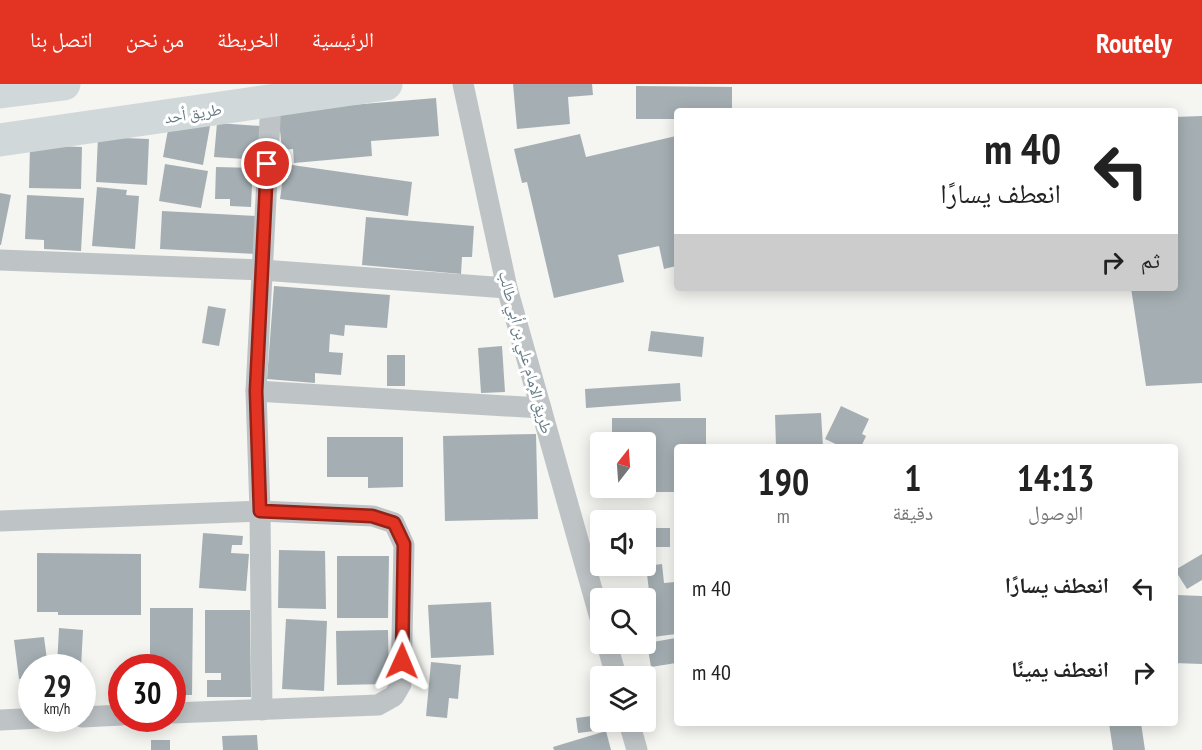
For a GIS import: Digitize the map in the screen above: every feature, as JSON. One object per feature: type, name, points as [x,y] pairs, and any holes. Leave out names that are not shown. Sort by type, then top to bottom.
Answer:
[{"type":"main road","points":[[0,92],[64,84]]},
{"type":"main road","name":"طريق أحد","points":[[0,140],[386,84]]},
{"type":"street","name":"طريق الإمام علي بن أبي طالب","points":[[463,84],[507,288],[592,588]]},
{"type":"street","points":[[262,710],[256,391],[271,101]]},
{"type":"street","points":[[0,260],[262,270],[507,288]]},
{"type":"street","points":[[256,391],[541,408]]},
{"type":"street","points":[[0,521],[260,511],[372,516],[394,523],[404,544],[401,684],[394,696],[378,705],[186,713]]},
{"type":"street","points":[[0,720],[18,719]]},
{"type":"street","points":[[632,732],[637,750]]},
{"type":"building","points":[[513,84],[592,84],[593,95],[568,97],[570,124],[517,129]]},
{"type":"building","points":[[636,86],[732,87],[732,108],[674,108],[674,119],[636,119]]},
{"type":"building","points":[[436,98],[439,136],[371,141],[372,156],[294,163],[293,149],[282,150],[278,111]]},
{"type":"building","points":[[1202,116],[1202,383],[1146,386],[1131,291],[1178,291],[1178,117]]},
{"type":"building","points":[[170,119],[210,126],[203,165],[163,157]]},
{"type":"building","points":[[217,123],[260,126],[258,160],[214,157]]},
{"type":"building","points":[[580,134],[586,157],[674,136],[674,266],[664,269],[659,246],[618,255],[624,282],[554,298],[527,182],[522,183],[514,149]]},
{"type":"building","points":[[98,137],[149,139],[147,185],[96,182]]},
{"type":"building","points":[[30,145],[82,147],[81,189],[29,188]]},
{"type":"building","points":[[165,164],[208,171],[201,208],[159,201]]},
{"type":"building","points":[[285,164],[412,182],[408,216],[280,199]]},
{"type":"building","points":[[216,167],[257,168],[257,184],[252,184],[251,207],[230,206],[230,199],[215,199]]},
{"type":"building","points":[[97,187],[127,190],[126,195],[139,196],[135,249],[92,246]]},
{"type":"building","points":[[0,193],[11,195],[1,245],[0,245]]},
{"type":"building","points":[[27,195],[84,198],[81,251],[44,249],[44,240],[25,239]]},
{"type":"building","points":[[162,211],[258,216],[256,254],[160,249]]},
{"type":"building","points":[[366,217],[474,226],[472,257],[462,257],[461,274],[362,265]]},
{"type":"building","points":[[274,286],[390,295],[387,328],[345,325],[344,336],[330,334],[329,352],[343,353],[341,375],[315,373],[315,383],[267,379]]},
{"type":"building","points":[[208,306],[226,309],[219,346],[202,343]]},
{"type":"building","points":[[651,331],[704,337],[702,357],[648,351]]},
{"type":"building","points":[[502,346],[505,392],[481,393],[478,348]]},
{"type":"building","points":[[387,355],[405,355],[405,386],[387,386]]},
{"type":"building","points":[[680,383],[681,401],[586,408],[585,389]]},
{"type":"building","points":[[841,406],[869,419],[862,434],[866,436],[862,444],[836,444],[825,439]]},
{"type":"building","points":[[821,413],[823,444],[776,444],[775,415]]},
{"type":"building","points":[[612,418],[706,418],[706,444],[674,444],[674,492],[656,492],[656,432],[612,432]]},
{"type":"building","points":[[536,434],[538,519],[445,521],[443,436]]},
{"type":"building","points":[[327,437],[403,437],[403,487],[368,488],[368,477],[327,477]]},
{"type":"building","points":[[656,528],[670,528],[670,547],[656,547]]},
{"type":"building","points":[[203,533],[243,536],[242,545],[232,545],[231,553],[249,554],[246,591],[199,588]]},
{"type":"building","points":[[279,550],[325,551],[326,609],[278,608]]},
{"type":"building","points":[[37,553],[141,554],[141,615],[58,615],[58,612],[37,612]]},
{"type":"building","points":[[1202,554],[1202,580],[1187,589],[1178,575],[1178,568]]},
{"type":"building","points":[[337,556],[389,556],[388,618],[337,618]]},
{"type":"building","points":[[662,564],[664,583],[674,582],[674,634],[656,637],[656,588],[649,588],[647,576],[656,576],[656,565]]},
{"type":"building","points":[[1178,595],[1202,596],[1202,664],[1178,663]]},
{"type":"building","points":[[491,602],[494,655],[431,658],[428,605]]},
{"type":"building","points":[[150,608],[193,608],[192,695],[186,695],[186,654],[150,654]]},
{"type":"building","points":[[205,610],[250,610],[251,697],[207,697],[207,680],[221,680],[221,673],[205,673]]},
{"type":"building","points":[[286,619],[327,621],[324,691],[282,689]]},
{"type":"building","points":[[59,628],[83,630],[82,654],[58,654]]},
{"type":"building","points":[[388,630],[389,684],[337,685],[336,631]]},
{"type":"building","points":[[44,637],[46,654],[18,654],[18,671],[14,640]]},
{"type":"building","points":[[674,638],[674,663],[651,666],[649,654],[656,654],[656,641]]},
{"type":"building","points":[[431,662],[461,665],[458,699],[449,698],[447,718],[426,716]]},
{"type":"building","points":[[590,716],[590,732],[578,733],[576,718]]},
{"type":"building","points":[[1109,726],[1141,726],[1145,750],[1113,750]]},
{"type":"building","points":[[606,732],[611,750],[554,750],[553,747]]},
{"type":"building","points":[[257,735],[258,750],[223,750],[222,736]]},
{"type":"building","points":[[151,740],[170,740],[170,750],[151,750]]},
{"type":"route","points":[[267,164],[256,391],[260,511],[372,516],[394,523],[404,544],[402,661]]}]
